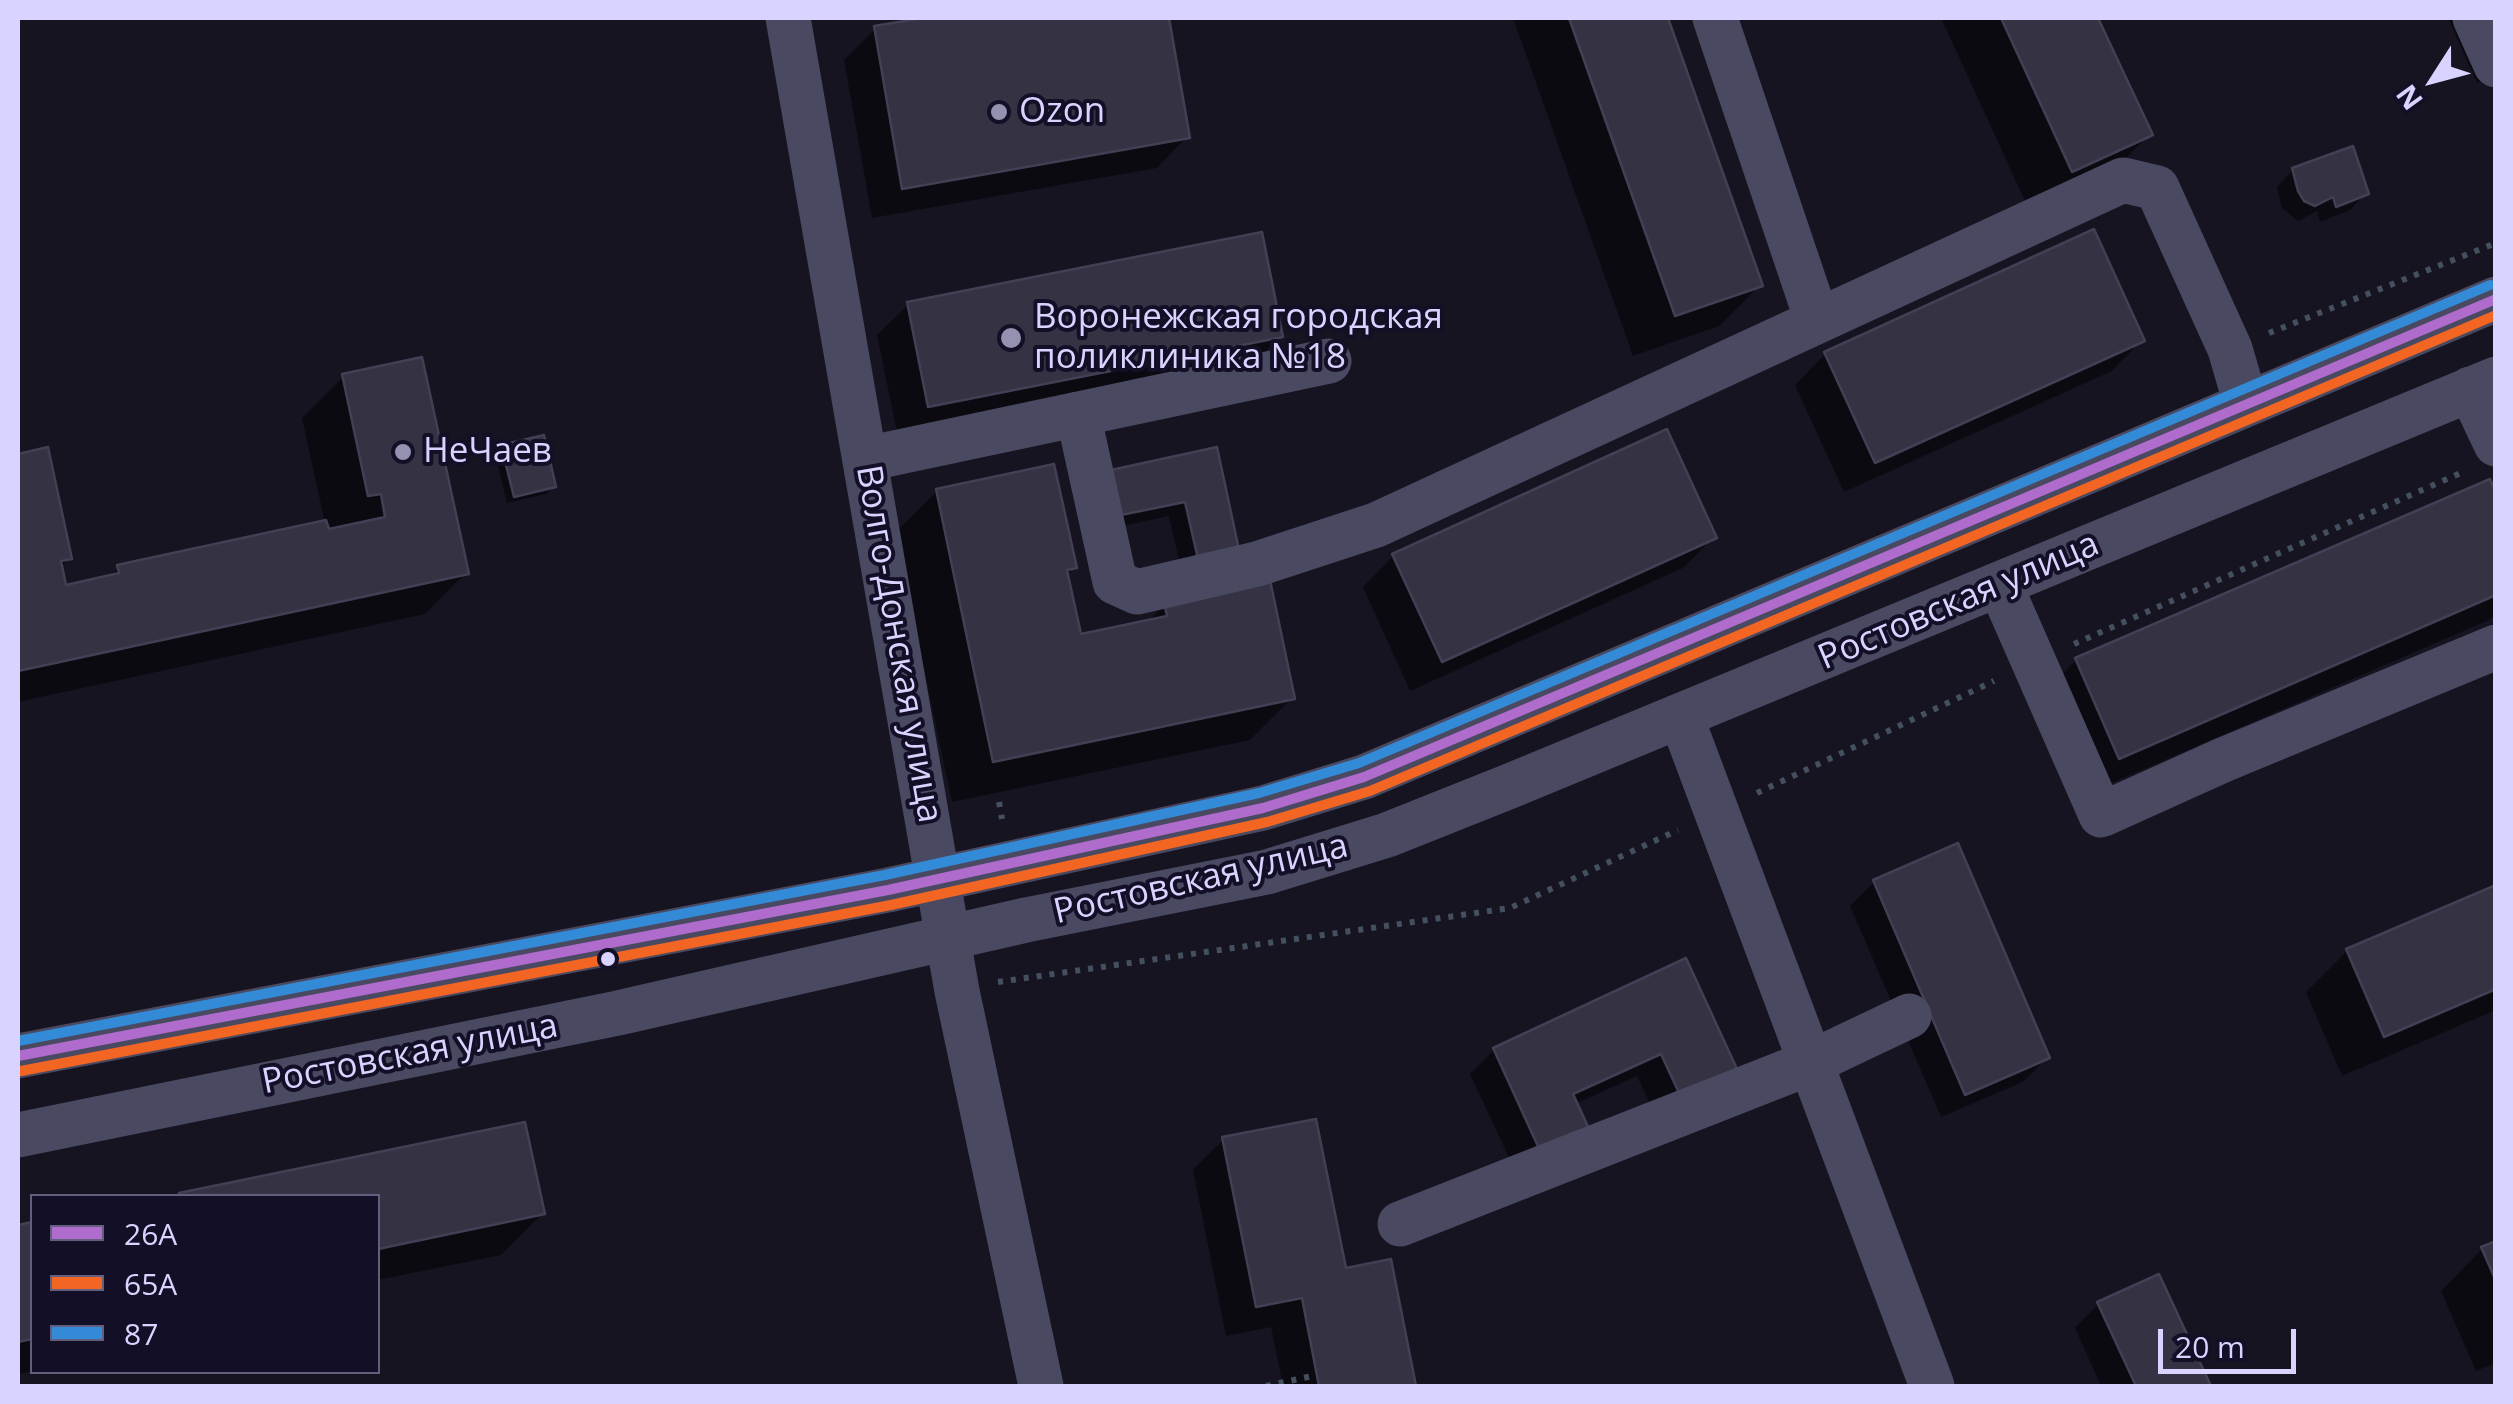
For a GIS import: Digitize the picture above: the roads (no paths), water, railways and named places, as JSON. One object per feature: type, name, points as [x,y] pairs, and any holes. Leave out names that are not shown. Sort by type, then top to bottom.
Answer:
[{"type":"street","name":"Волго-Донская улица","points":[[788,18],[948,938],[1041,1386]]},
{"type":"street","points":[[1715,18],[1817,320]]},
{"type":"street","points":[[2476,18],[2496,65]]},
{"type":"street","points":[[1078,414],[1115,582],[1137,592],[1257,564],[1376,525],[2123,180],[2156,188],[2230,349],[2246,404]]},
{"type":"street","name":"Ростовская улица","points":[[18,1056],[939,878],[1263,808],[1364,777],[2494,295]]},
{"type":"street","points":[[866,459],[1329,361]]},
{"type":"street","points":[[2483,384],[2487,454]]},
{"type":"street","name":"Ростовская улица","points":[[18,1135],[618,1013],[948,938],[1267,872],[1387,835],[2483,384]]},
{"type":"street","points":[[2000,585],[2101,815],[2496,647]]},
{"type":"street","points":[[1681,717],[1932,1386]]},
{"type":"street","points":[[1400,1224],[1812,1062],[1910,1016]]},
{"type":"place","name":"Ozon","points":[[999,112]]},
{"type":"place","name":"Воронежская городская поликлиника №18","points":[[1011,338]]},
{"type":"place","name":"НеЧаев","points":[[403,452]]}]
